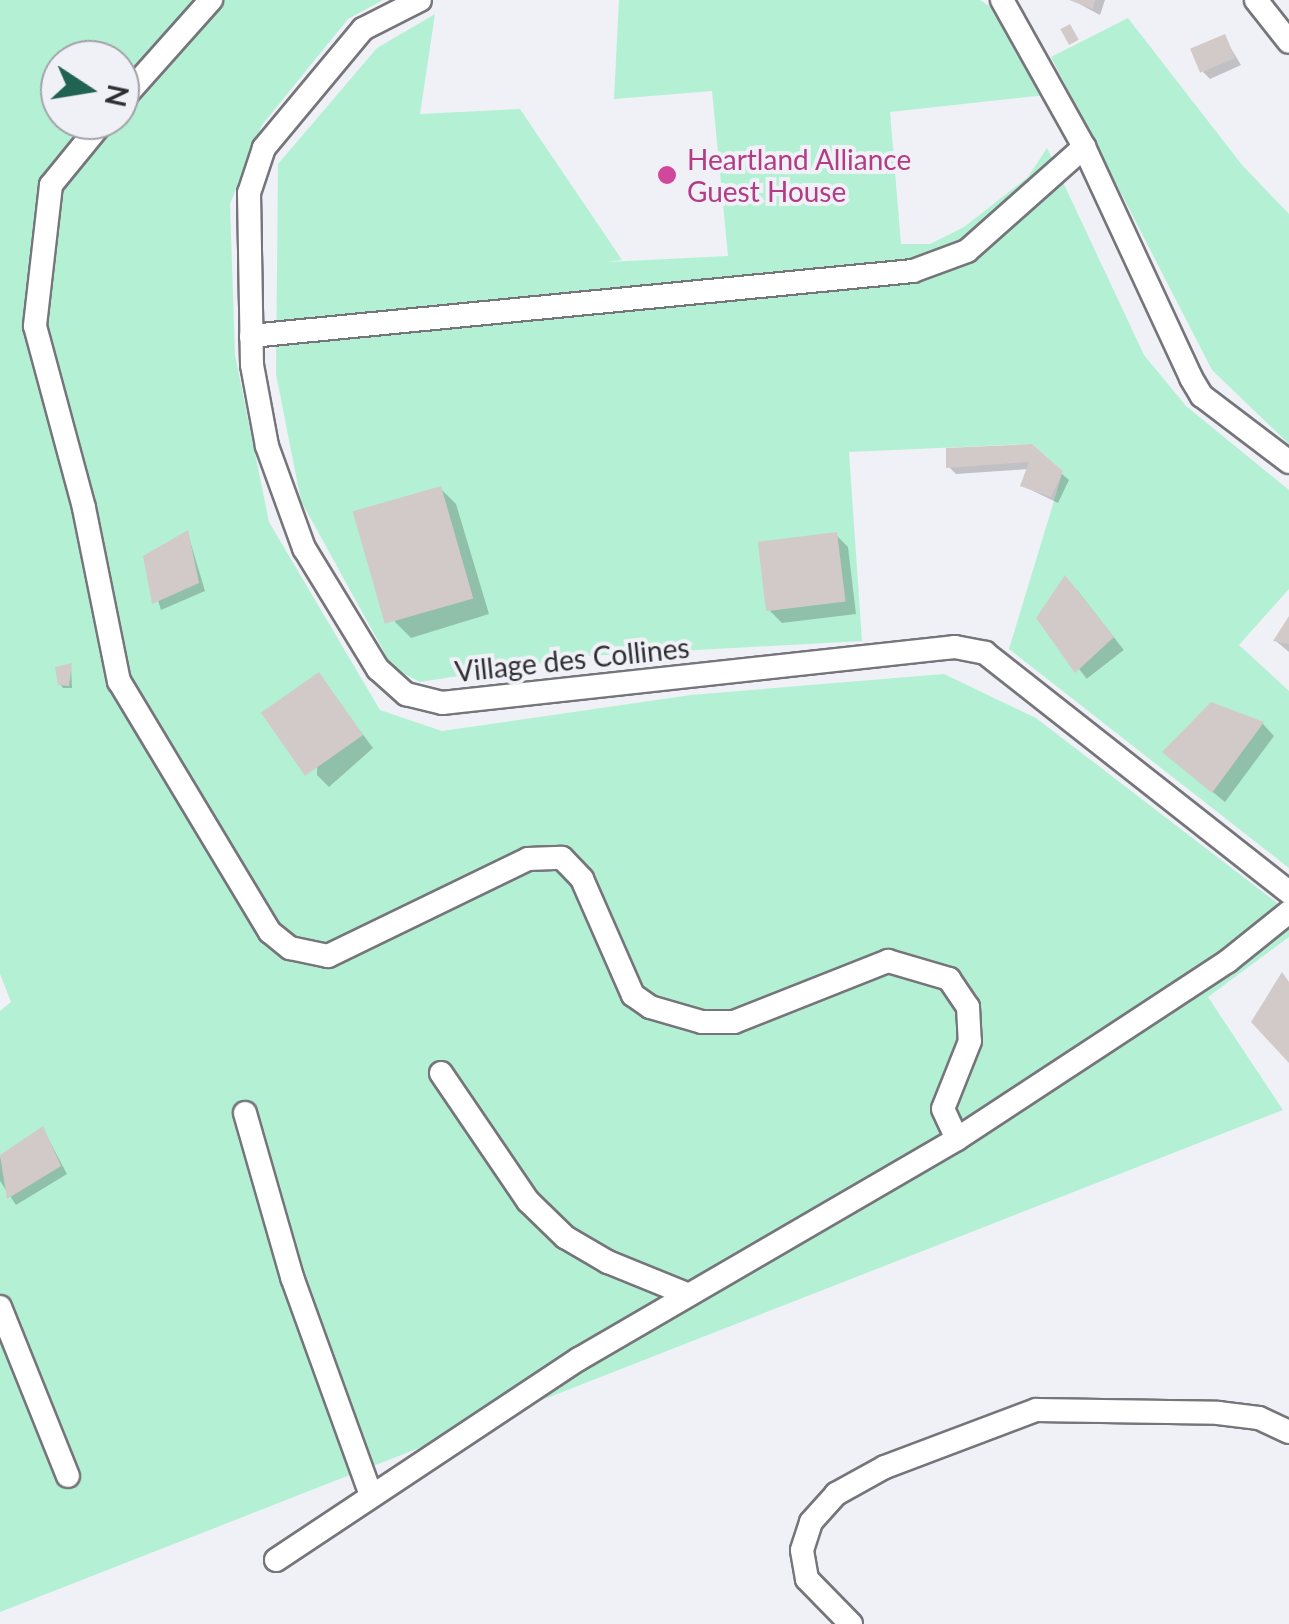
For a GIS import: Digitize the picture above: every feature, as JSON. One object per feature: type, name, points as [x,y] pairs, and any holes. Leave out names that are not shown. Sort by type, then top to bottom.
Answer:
[{"type":"street","points":[[140,80],[211,0]]},
{"type":"street","name":"Village des Collines","points":[[420,0],[364,29],[264,148],[250,192],[251,336],[267,446],[284,503],[378,669],[406,694],[442,703],[955,647],[985,653],[1289,892]]},
{"type":"street","points":[[1002,0],[1084,147],[1202,396],[1289,462]]},
{"type":"street","points":[[1256,0],[1289,42]]},
{"type":"street","points":[[88,140],[52,185],[36,326],[84,508],[119,681],[270,932],[290,948],[328,956],[528,859],[562,858],[582,879],[633,994],[650,1007],[702,1022],[734,1022],[888,961],[949,979],[968,1007],[970,1041],[943,1109],[957,1139]]},
{"type":"street","points":[[251,336],[913,271],[967,251],[1084,147]]},
{"type":"street","points":[[276,1560],[370,1493],[687,1294],[957,1139],[1228,960],[1289,912]]},
{"type":"street","points":[[442,1074],[528,1200],[565,1236],[608,1262],[687,1294]]},
{"type":"street","points":[[245,1114],[292,1277],[370,1493]]},
{"type":"street","points":[[0,1307],[68,1476]]},
{"type":"street","points":[[852,1624],[807,1579],[802,1550],[812,1522],[836,1494],[886,1467],[1036,1410],[1218,1413],[1260,1418],[1289,1432]]},
{"type":"green space","points":[[0,0],[383,0],[348,19],[262,125],[230,204],[235,355],[269,522],[380,710],[442,731],[691,695],[944,674],[1036,718],[1289,912],[1289,937],[1208,997],[1283,1110],[0,1612],[0,1011],[11,1002],[0,974]]},
{"type":"green space","points":[[619,0],[980,0],[989,6],[1046,95],[890,112],[901,244],[930,244],[964,227],[1028,177],[1047,148],[1144,355],[1186,406],[1289,490],[1289,589],[1239,645],[1289,691],[1289,868],[1009,649],[1063,471],[1032,444],[849,452],[862,641],[588,656],[420,682],[393,668],[301,501],[276,374],[278,164],[377,48],[435,14],[420,114],[520,109],[622,260],[606,262],[728,256],[712,91],[614,99]]},
{"type":"green space","points":[[1128,18],[1242,165],[1289,214],[1289,444],[1212,370],[1051,57]]},
{"type":"building","points":[[1069,0],[1095,0],[1093,9]]},
{"type":"building","points":[[1070,24],[1079,40],[1069,45],[1060,29]]},
{"type":"building","points":[[1225,34],[1235,58],[1200,73],[1190,49]]},
{"type":"building","points":[[1032,444],[1063,471],[1051,497],[1020,486],[1029,462],[946,468],[946,448]]},
{"type":"building","points":[[441,486],[473,598],[385,624],[353,511]]},
{"type":"building","points":[[188,530],[199,583],[152,604],[143,556]]},
{"type":"building","points":[[837,532],[846,601],[766,611],[758,542]]},
{"type":"building","points":[[1065,575],[1114,637],[1075,673],[1036,618]]},
{"type":"building","points":[[1289,616],[1289,644],[1273,641]]},
{"type":"building","points":[[72,663],[69,686],[58,685],[55,667]]},
{"type":"building","points":[[319,672],[363,735],[305,776],[261,713]]},
{"type":"building","points":[[1211,702],[1264,722],[1212,793],[1162,752]]},
{"type":"building","points":[[1282,972],[1289,982],[1289,1063],[1251,1022]]},
{"type":"building","points":[[43,1126],[61,1166],[7,1199],[0,1155]]},
{"type":"place","name":"Heartland Alliance Guest House","points":[[667,175]]}]
